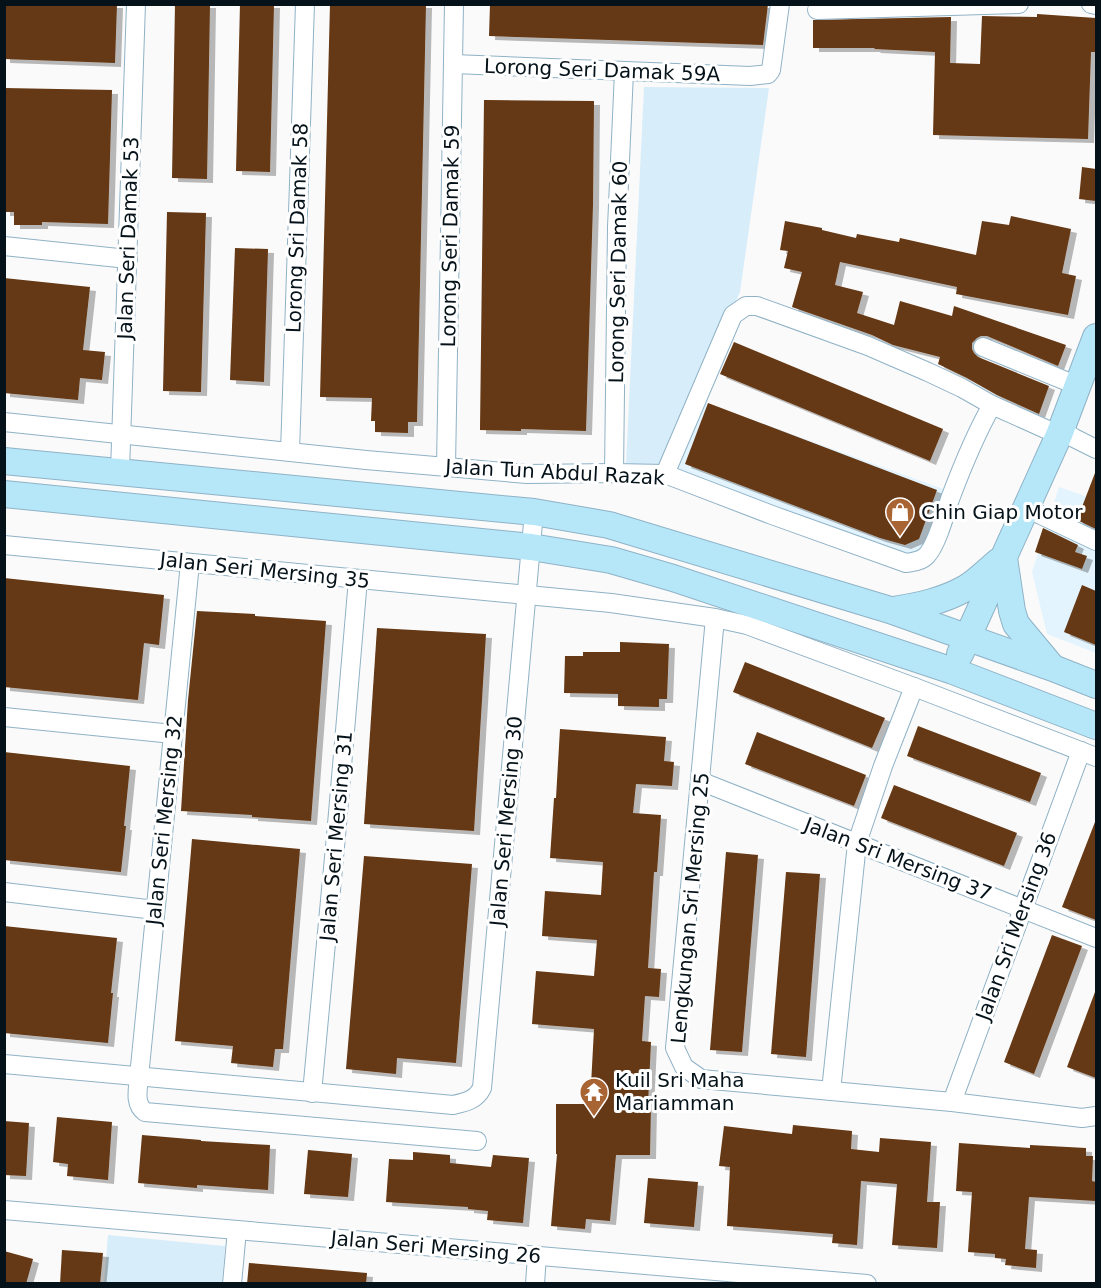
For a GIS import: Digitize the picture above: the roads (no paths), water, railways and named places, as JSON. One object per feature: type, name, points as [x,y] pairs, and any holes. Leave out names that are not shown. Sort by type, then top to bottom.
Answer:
[{"type":"main road","points":[[890,610],[936,602],[967,588],[1004,558],[1040,515],[1074,439],[1078,386],[1096,337]]},
{"type":"main road","name":"Jalan Tun Abdul Razak","points":[[4,461],[534,512],[609,525],[890,610],[1096,685]]},
{"type":"main road","points":[[4,494],[531,547],[611,560],[673,578],[953,670],[1096,726]]},
{"type":"main road","points":[[953,670],[1004,558]]},
{"type":"main road","points":[[1004,558],[1016,624],[1053,668]]},
{"type":"street","name":"Jalan Seri Damak 53","points":[[120,471],[136,4]]},
{"type":"street","name":"Lorong Sri Damak 58","points":[[290,452],[305,4]]},
{"type":"street","name":"Lorong Seri Damak 59","points":[[446,467],[454,4]]},
{"type":"street","name":"Lorong Seri Damak 59A","points":[[453,64],[624,72],[750,76],[768,74],[771,70],[780,4]]},
{"type":"street","points":[[817,10],[1019,4]]},
{"type":"street","points":[[1091,4],[1096,5]]},
{"type":"street","name":"Lorong Seri Damak 60","points":[[614,473],[617,226],[624,72]]},
{"type":"street","points":[[4,246],[128,259]]},
{"type":"street","points":[[665,474],[734,315],[746,306],[757,306],[868,346],[962,388],[992,405],[1074,439]]},
{"type":"street","points":[[983,347],[1078,386]]},
{"type":"street","name":"Jalan Tun Abdul Razak","points":[[4,422],[366,460],[527,474],[665,474],[906,563],[925,557],[932,548],[977,435],[992,405]]},
{"type":"street","name":"Jalan Seri Mersing 30","points":[[312,1093],[453,1105],[472,1100],[479,1095],[482,1088],[534,512]]},
{"type":"street","points":[[1040,515],[1096,541]]},
{"type":"street","name":"Jalan Seri Mersing 35","points":[[4,545],[526,596]]},
{"type":"street","name":"Jalan Seri Mersing 32","points":[[190,563],[139,1077],[137,1099],[139,1108],[145,1112],[477,1141]]},
{"type":"street","name":"Jalan Seri Mersing 31","points":[[312,1093],[358,579]]},
{"type":"street","points":[[526,596],[611,603],[715,618],[747,625],[1089,754]]},
{"type":"street","name":"Lengkungan Sri Mersing 25","points":[[715,618],[675,1048],[684,1067],[701,1078],[952,1102],[1082,1118],[1096,1116]]},
{"type":"street","points":[[831,1091],[856,843],[914,687]]},
{"type":"street","points":[[4,717],[173,734]]},
{"type":"street","name":"Jalan Sri Mersing 36","points":[[952,1102],[1023,909],[1089,754]]},
{"type":"street","name":"Jalan Sri Mersing 37","points":[[700,781],[1096,938]]},
{"type":"street","points":[[4,892],[155,910]]},
{"type":"street","points":[[4,1064],[312,1093]]},
{"type":"street","name":"Jalan Seri Mersing 26","points":[[4,1210],[537,1255],[710,1277],[867,1284]]},
{"type":"street","points":[[232,1284],[237,1230]]},
{"type":"street","points":[[535,1284],[537,1255]]},
{"type":"place","name":"Chin Giap Motor","points":[[900,538]]},
{"type":"place","name":"Kuil Sri Maha Mariamman","points":[[594,1118]]}]
